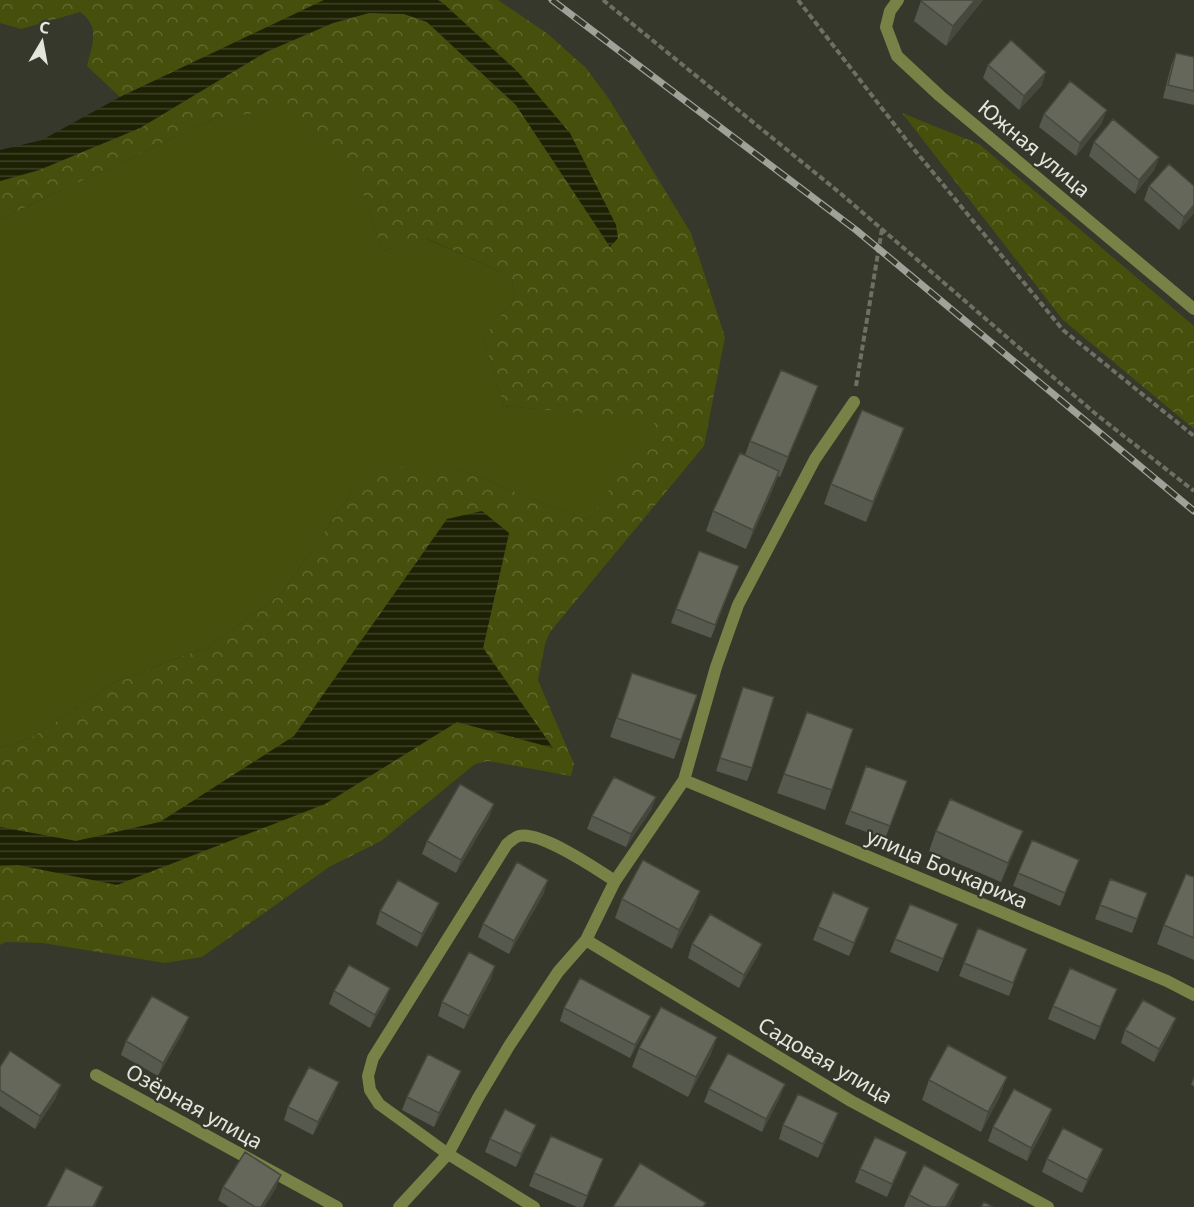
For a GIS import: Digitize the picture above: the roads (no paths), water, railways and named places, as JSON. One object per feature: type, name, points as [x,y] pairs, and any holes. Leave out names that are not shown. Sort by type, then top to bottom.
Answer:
[{"type":"street","name":"Южная улица","points":[[898,0],[890,11],[886,27],[897,56],[940,96],[1194,309]]},
{"type":"street","points":[[399,1207],[448,1154],[509,1046],[558,972],[586,940],[615,880],[684,780],[716,667],[738,605],[814,459],[854,402]]},
{"type":"street","name":"улица Бочкариха","points":[[684,780],[1167,981],[1194,995]]},
{"type":"street","points":[[534,1207],[448,1154],[379,1104],[370,1090],[368,1076],[373,1058],[405,1005],[507,844],[517,836],[531,836],[569,853],[615,880]]},
{"type":"street","name":"Садовая улица","points":[[586,940],[851,1101],[1048,1207]]},
{"type":"street","name":"Озёрная улица","points":[[96,1075],[337,1207]]},
{"type":"railway","points":[[552,0],[856,230],[1194,511]]}]
